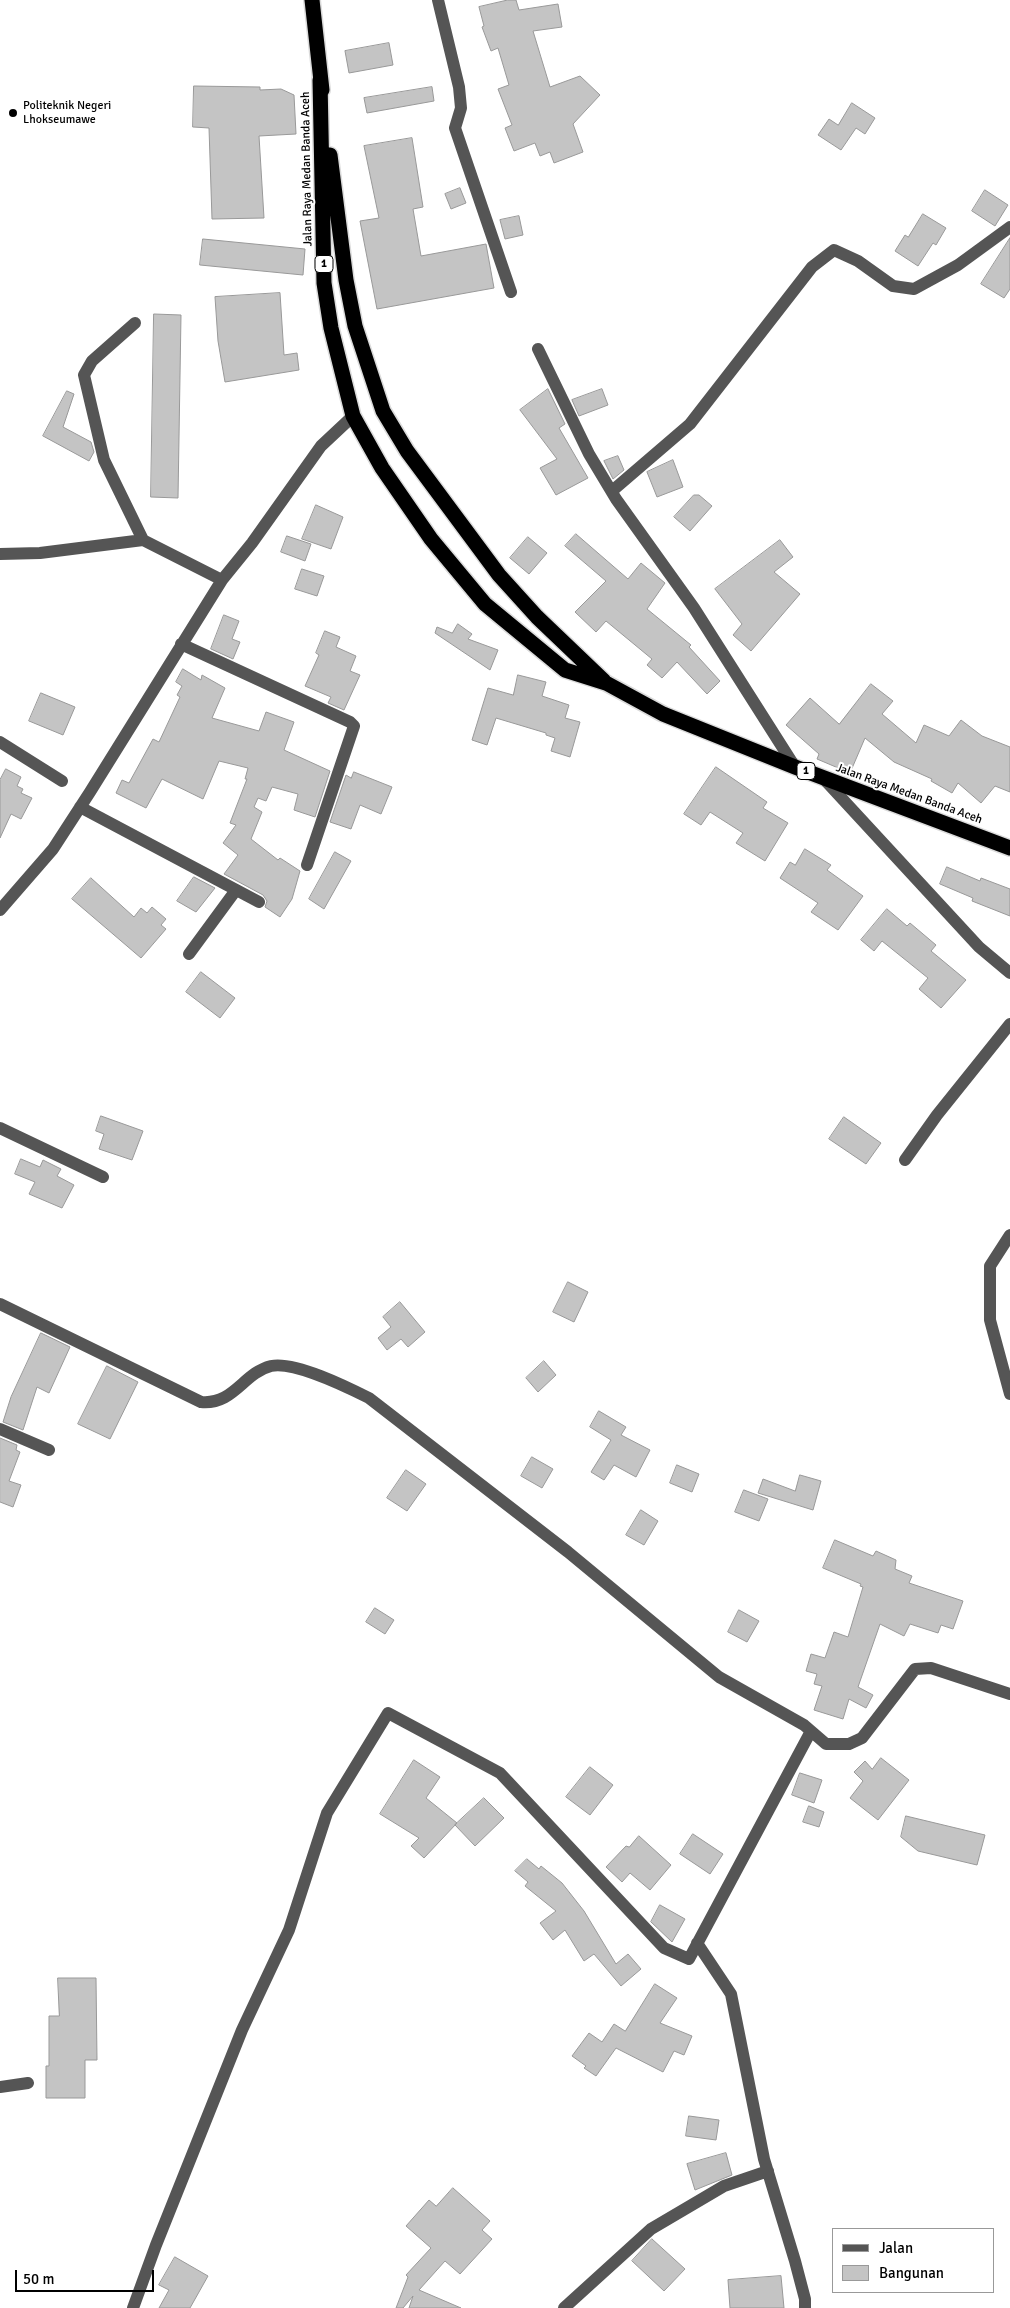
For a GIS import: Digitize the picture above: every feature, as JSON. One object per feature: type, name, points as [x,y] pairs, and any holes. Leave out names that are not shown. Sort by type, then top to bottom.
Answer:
[{"type":"highway","name":"Jalan Raya Medan Banda Aceh","points":[[312,0],[320,80],[346,280],[355,326],[383,411],[407,452],[499,575],[538,617],[606,684]]},
{"type":"highway","name":"Jalan Raya Medan Banda Aceh","points":[[320,80],[324,283],[331,328],[352,416],[382,468],[430,539],[485,604],[564,670],[606,684],[663,714],[822,778],[1010,848]]},
{"type":"street","points":[[438,0],[459,87],[461,108],[455,128],[511,292]]},
{"type":"street","points":[[612,491],[690,424],[812,267],[834,250],[858,261],[894,286],[914,289],[958,265],[1010,227]]},
{"type":"street","points":[[134,323],[92,361],[84,375],[104,460],[143,540]]},
{"type":"street","points":[[538,349],[590,454],[612,491],[694,608],[795,767]]},
{"type":"street","points":[[0,910],[53,849],[222,580],[252,543],[321,446],[352,416]]},
{"type":"street","points":[[0,554],[40,554],[143,540],[222,580]]},
{"type":"street","points":[[181,644],[341,718],[354,726],[307,865]]},
{"type":"street","points":[[0,742],[62,781]]},
{"type":"street","points":[[822,778],[979,947],[1010,973]]},
{"type":"street","points":[[80,807],[259,902]]},
{"type":"street","points":[[189,954],[236,890]]},
{"type":"street","points":[[905,1160],[937,1115],[1010,1024]]},
{"type":"street","points":[[0,1128],[103,1177]]},
{"type":"street","points":[[1010,1235],[990,1266],[990,1320],[1010,1394]]},
{"type":"street","points":[[0,1304],[201,1402],[212,1403],[225,1398],[256,1374],[272,1366],[296,1368],[341,1384],[369,1398],[568,1552],[720,1677],[811,1731],[826,1744],[849,1744],[862,1738],[915,1669],[931,1668],[1010,1694]]},
{"type":"street","points":[[0,1429],[49,1450]]},
{"type":"street","points":[[133,2308],[152,2253],[242,2030],[289,1930],[327,1813],[388,1714],[500,1774],[664,1948],[689,1959],[811,1731]]},
{"type":"street","points":[[698,1943],[731,1994],[768,2171],[795,2261],[805,2299],[805,2308]]},
{"type":"street","points":[[0,2087],[28,2083]]},
{"type":"street","points":[[564,2308],[651,2229],[724,2186],[768,2171]]},
{"type":"building","points":[[516,0],[519,10],[558,4],[562,27],[533,31],[550,87],[580,76],[600,95],[573,124],[583,152],[554,163],[550,152],[540,156],[535,143],[514,151],[505,128],[512,125],[498,89],[509,85],[498,48],[491,51],[482,27],[484,26],[479,7]]},
{"type":"building","points":[[389,43],[393,65],[349,73],[345,51]]},
{"type":"building","points":[[194,86],[260,87],[260,90],[281,89],[294,95],[296,134],[259,136],[264,218],[212,219],[209,128],[193,127]]},
{"type":"building","points":[[432,87],[434,101],[367,113],[364,98]]},
{"type":"building","points":[[852,103],[875,118],[865,134],[856,128],[841,150],[818,135],[829,119],[838,125]]},
{"type":"building","points":[[412,138],[423,207],[413,209],[421,256],[486,244],[494,288],[377,309],[360,221],[379,218],[364,146]]},
{"type":"building","points":[[460,188],[466,203],[451,209],[445,194]]},
{"type":"building","points":[[985,190],[1008,205],[995,226],[972,211]]},
{"type":"building","points":[[923,214],[946,228],[936,245],[933,243],[918,266],[895,251],[905,235],[908,237]]},
{"type":"building","points":[[519,216],[523,235],[505,239],[500,220]]},
{"type":"building","points":[[1010,238],[1010,289],[1004,298],[981,284]]},
{"type":"building","points":[[203,239],[305,249],[303,275],[200,265]]},
{"type":"building","points":[[280,293],[284,355],[297,353],[299,370],[225,382],[218,341],[215,297]]},
{"type":"building","points":[[154,314],[181,315],[178,498],[151,497]]},
{"type":"building","points":[[548,389],[565,424],[559,428],[588,478],[556,495],[540,468],[557,459],[520,410]]},
{"type":"building","points":[[602,389],[608,405],[579,416],[572,400]]},
{"type":"building","points":[[67,391],[74,394],[63,427],[91,442],[94,452],[89,461],[43,436]]},
{"type":"building","points":[[618,456],[624,470],[613,479],[604,461]]},
{"type":"building","points":[[673,460],[683,487],[657,497],[647,472]]},
{"type":"building","points":[[694,495],[699,495],[712,506],[690,531],[674,517]]},
{"type":"building","points":[[316,505],[343,517],[331,549],[302,539]]},
{"type":"building","points":[[576,534],[628,579],[641,563],[665,583],[647,609],[691,645],[689,647],[720,681],[707,694],[677,662],[662,678],[647,665],[652,659],[606,621],[596,632],[575,612],[606,581],[565,546]]},
{"type":"building","points":[[287,536],[311,544],[305,561],[281,552]]},
{"type":"building","points":[[528,537],[547,553],[529,574],[510,558]]},
{"type":"building","points":[[780,540],[793,557],[774,572],[800,594],[751,651],[733,635],[742,624],[715,589]]},
{"type":"building","points":[[302,569],[324,576],[317,596],[295,589]]},
{"type":"building","points":[[224,615],[239,621],[232,639],[240,642],[233,659],[211,649]]},
{"type":"building","points":[[458,624],[472,634],[468,639],[498,650],[490,670],[435,633],[437,627],[452,633]]},
{"type":"building","points":[[325,631],[340,637],[336,647],[356,656],[350,671],[360,675],[344,710],[328,703],[331,697],[305,686],[319,655],[316,653]]},
{"type":"building","points":[[183,669],[201,680],[202,675],[225,688],[212,718],[259,731],[266,712],[294,722],[284,750],[330,771],[315,817],[294,810],[298,794],[272,787],[266,801],[258,798],[254,807],[262,812],[251,839],[278,860],[280,858],[300,871],[292,899],[280,917],[265,907],[267,901],[263,895],[224,874],[238,855],[223,843],[236,825],[230,823],[247,779],[245,779],[248,768],[219,761],[203,799],[162,779],[146,808],[116,793],[122,780],[129,783],[153,739],[159,742],[180,697],[177,695],[182,686],[176,682]]},
{"type":"building","points":[[518,675],[546,682],[542,696],[569,705],[565,718],[580,722],[570,757],[551,751],[555,738],[546,735],[546,733],[496,718],[487,745],[472,740],[488,688],[513,695]]},
{"type":"building","points":[[871,684],[893,701],[882,714],[916,743],[924,725],[949,736],[961,720],[982,736],[1010,747],[1010,792],[995,786],[981,803],[958,783],[952,793],[931,781],[932,779],[894,762],[865,738],[850,773],[817,759],[819,754],[786,725],[810,698],[839,724]]},
{"type":"building","points":[[41,693],[75,707],[63,735],[29,721]]},
{"type":"building","points":[[716,767],[767,802],[763,808],[788,823],[765,861],[736,843],[743,833],[710,812],[701,825],[684,814]]},
{"type":"building","points":[[6,769],[21,777],[17,786],[23,789],[21,793],[32,798],[21,819],[11,814],[0,838],[0,780]]},
{"type":"building","points":[[354,772],[392,787],[381,814],[360,805],[351,829],[330,822],[346,775],[351,778]]},
{"type":"building","points":[[805,849],[831,865],[827,870],[863,896],[838,930],[811,912],[818,903],[780,878],[790,862],[795,865]]},
{"type":"building","points":[[335,852],[351,861],[324,909],[309,899]]},
{"type":"building","points":[[947,867],[980,881],[981,878],[1010,889],[1010,916],[972,901],[973,898],[940,884]]},
{"type":"building","points":[[194,877],[215,888],[196,912],[177,901]]},
{"type":"building","points":[[91,878],[134,917],[141,908],[147,913],[152,907],[166,919],[161,925],[166,929],[141,958],[72,899]]},
{"type":"building","points":[[887,909],[907,926],[910,923],[936,945],[931,951],[966,980],[941,1008],[919,989],[928,978],[882,941],[874,951],[861,940]]},
{"type":"building","points":[[201,972],[235,998],[220,1018],[186,992]]},
{"type":"building","points":[[101,1116],[143,1131],[132,1160],[99,1149],[104,1134],[96,1131]]},
{"type":"building","points":[[844,1117],[881,1143],[866,1164],[829,1139]]},
{"type":"building","points":[[21,1159],[40,1167],[43,1160],[61,1169],[57,1176],[74,1185],[62,1208],[29,1194],[35,1182],[15,1174]]},
{"type":"building","points":[[568,1282],[588,1292],[574,1322],[553,1312]]},
{"type":"building","points":[[400,1302],[425,1332],[408,1347],[401,1339],[387,1350],[378,1338],[391,1327],[383,1317]]},
{"type":"building","points":[[41,1333],[70,1347],[49,1393],[37,1387],[23,1430],[3,1422],[11,1397]]},
{"type":"building","points":[[544,1361],[556,1375],[538,1392],[526,1378]]},
{"type":"building","points":[[107,1366],[138,1382],[110,1439],[78,1424]]},
{"type":"building","points":[[599,1411],[626,1427],[621,1435],[650,1450],[636,1477],[614,1465],[604,1480],[591,1472],[611,1440],[590,1427]]},
{"type":"building","points":[[0,1438],[17,1445],[16,1450],[20,1452],[9,1481],[21,1485],[13,1507],[0,1502]]},
{"type":"building","points":[[532,1457],[553,1469],[542,1488],[521,1476]]},
{"type":"building","points":[[677,1465],[699,1474],[692,1492],[670,1483]]},
{"type":"building","points":[[406,1470],[426,1484],[407,1511],[387,1498]]},
{"type":"building","points":[[800,1475],[821,1481],[813,1510],[758,1493],[763,1479],[795,1491]]},
{"type":"building","points":[[744,1490],[768,1499],[759,1521],[735,1512]]},
{"type":"building","points":[[641,1510],[658,1521],[644,1545],[626,1535]]},
{"type":"building","points":[[835,1540],[873,1556],[876,1551],[896,1560],[895,1569],[912,1576],[909,1583],[963,1601],[953,1629],[941,1625],[938,1633],[910,1624],[904,1636],[880,1624],[858,1687],[873,1695],[866,1708],[849,1699],[843,1719],[814,1710],[822,1686],[814,1684],[817,1674],[806,1671],[811,1654],[825,1658],[834,1632],[848,1637],[863,1587],[860,1586],[861,1584],[823,1568]]},
{"type":"building","points":[[375,1608],[394,1620],[385,1634],[366,1622]]},
{"type":"building","points":[[739,1610],[759,1621],[747,1642],[728,1632]]},
{"type":"building","points":[[881,1758],[909,1780],[878,1820],[850,1798],[863,1781],[854,1772],[865,1761],[872,1769]]},
{"type":"building","points":[[414,1760],[440,1777],[426,1798],[457,1823],[424,1858],[411,1846],[419,1838],[380,1814]]},
{"type":"building","points":[[590,1767],[613,1785],[590,1815],[566,1797]]},
{"type":"building","points":[[800,1773],[822,1780],[814,1803],[792,1795]]},
{"type":"building","points":[[484,1798],[504,1818],[475,1846],[455,1825]]},
{"type":"building","points":[[809,1806],[824,1812],[819,1827],[803,1822]]},
{"type":"building","points":[[906,1816],[985,1835],[977,1865],[918,1851],[901,1837]]},
{"type":"building","points":[[693,1834],[723,1854],[710,1874],[680,1854]]},
{"type":"building","points":[[639,1836],[671,1865],[650,1890],[630,1873],[622,1882],[606,1867],[626,1846],[629,1847]]},
{"type":"building","points":[[527,1859],[539,1869],[541,1866],[562,1883],[584,1911],[616,1964],[628,1954],[641,1969],[621,1986],[594,1954],[584,1961],[565,1930],[553,1940],[540,1923],[556,1911],[525,1886],[528,1882],[515,1871]]},
{"type":"building","points":[[660,1905],[685,1919],[672,1942],[651,1922]]},
{"type":"building","points":[[58,1978],[96,1978],[97,2060],[85,2060],[85,2098],[46,2098],[46,2066],[49,2066],[49,2016],[59,2016]]},
{"type":"building","points":[[655,1984],[677,1998],[660,2023],[692,2036],[684,2055],[674,2051],[663,2072],[616,2048],[596,2076],[584,2068],[586,2066],[572,2056],[589,2033],[602,2042],[614,2024],[625,2031]]},
{"type":"building","points":[[689,2116],[719,2120],[716,2140],[686,2136]]},
{"type":"building","points":[[726,2153],[732,2175],[695,2190],[687,2164]]},
{"type":"building","points":[[453,2188],[490,2221],[482,2230],[492,2239],[460,2274],[445,2261],[419,2290],[461,2308],[409,2308],[413,2296],[403,2308],[396,2308],[408,2277],[406,2275],[431,2248],[406,2226],[429,2200],[436,2206]]},
{"type":"building","points":[[652,2239],[685,2269],[664,2291],[632,2261]]},
{"type":"building","points":[[175,2257],[208,2276],[190,2308],[159,2308],[169,2290],[159,2285]]},
{"type":"building","points":[[781,2276],[784,2308],[730,2308],[728,2280]]},
{"type":"place","name":"Politeknik Negeri Lhokseumawe","points":[[13,113]]}]
